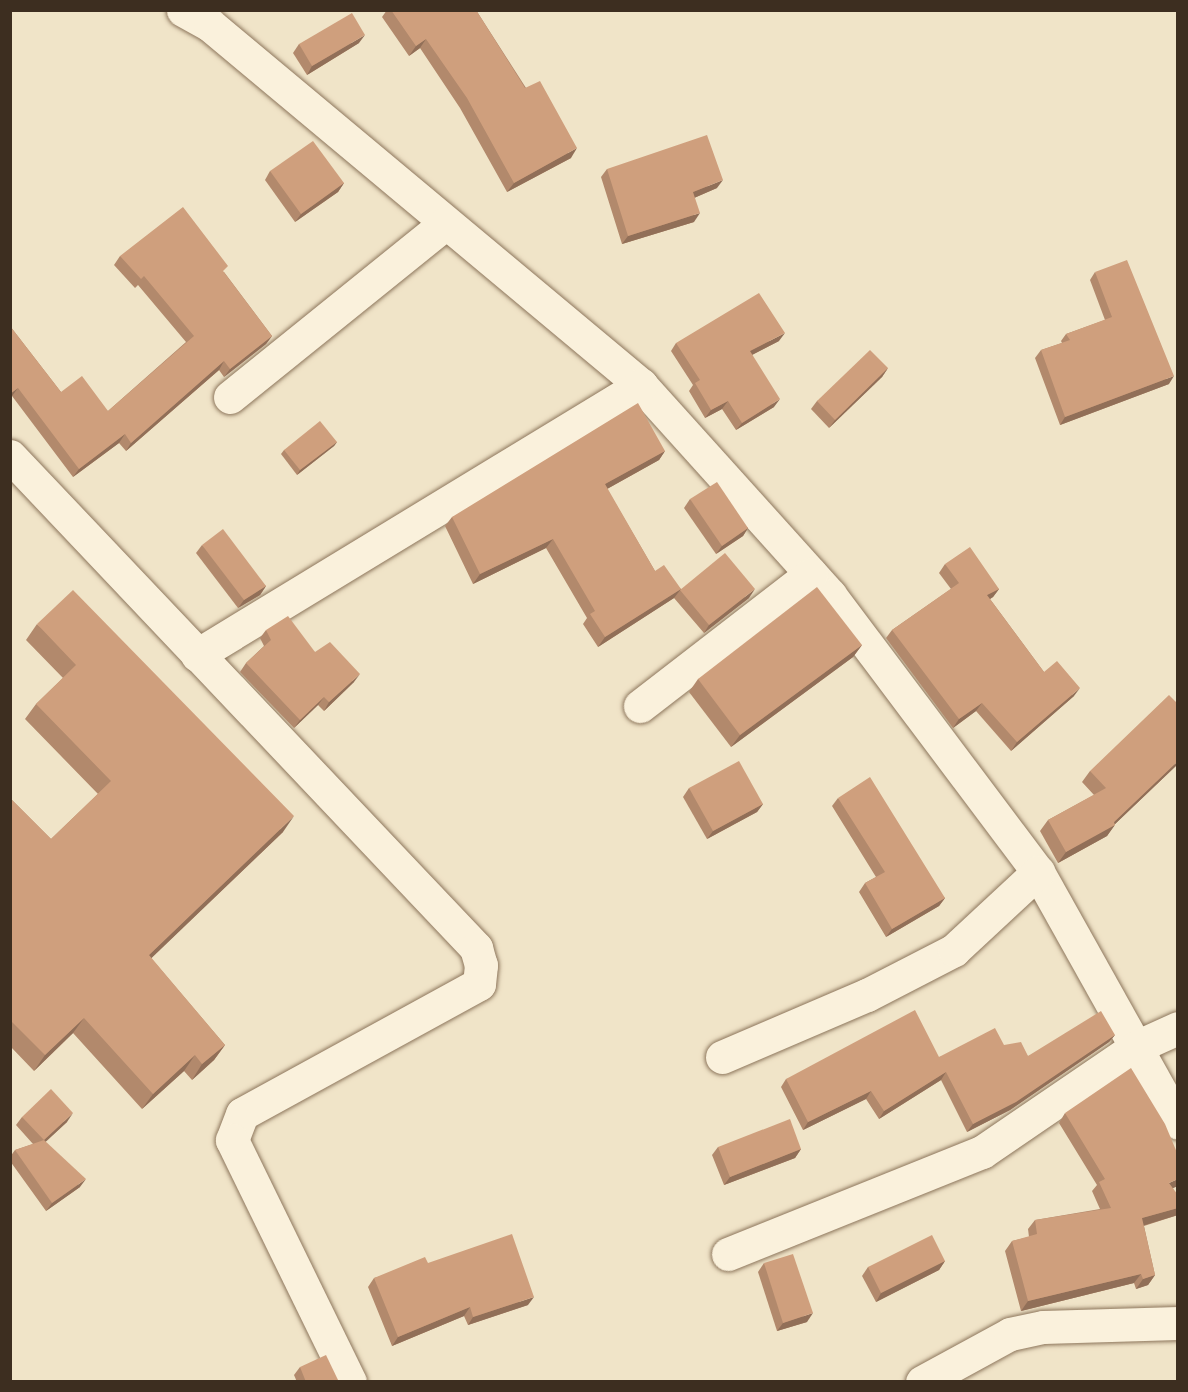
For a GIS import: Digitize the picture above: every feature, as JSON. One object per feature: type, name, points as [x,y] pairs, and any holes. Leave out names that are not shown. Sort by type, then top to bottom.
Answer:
[{"type":"street","points":[[187,11],[210,25],[642,385],[811,574],[1038,872],[1178,1123]]},
{"type":"street","points":[[230,397],[446,223]]},
{"type":"street","points":[[197,655],[642,385]]},
{"type":"street","points":[[10,456],[197,655],[463,931],[476,948],[481,965],[479,984],[242,1114],[232,1140],[350,1382]]},
{"type":"street","points":[[640,706],[811,574]]},
{"type":"street","points":[[722,1057],[867,995],[954,950],[1038,872]]},
{"type":"street","points":[[728,1254],[982,1152],[1136,1047],[1178,1028]]},
{"type":"street","points":[[922,1382],[1010,1334],[1042,1327],[1178,1323]]},
{"type":"building","points":[[391,10],[476,10],[525,88],[540,81],[577,148],[514,183],[467,98],[426,39],[416,46]]},
{"type":"building","points":[[352,13],[365,35],[312,66],[299,44]]},
{"type":"building","points":[[707,135],[723,180],[693,192],[700,213],[628,236],[607,169]]},
{"type":"building","points":[[313,141],[344,183],[301,214],[270,171]]},
{"type":"building","points":[[183,207],[228,266],[223,271],[272,336],[230,369],[224,361],[131,443],[125,434],[79,469],[18,388],[10,394],[10,326],[61,392],[82,376],[108,411],[194,336],[144,276],[141,279],[120,256]]},
{"type":"building","points":[[1127,260],[1174,376],[1065,417],[1041,350],[1070,340],[1066,334],[1112,317],[1095,272]]},
{"type":"building","points":[[759,293],[785,333],[750,351],[780,399],[742,423],[728,401],[711,410],[695,383],[700,380],[676,343]]},
{"type":"building","points":[[870,350],[888,368],[835,420],[817,401]]},
{"type":"building","points":[[638,403],[665,451],[605,484],[655,571],[664,565],[681,589],[605,637],[590,614],[595,611],[553,539],[480,574],[452,517]]},
{"type":"building","points":[[320,421],[337,442],[300,470],[284,450]]},
{"type":"building","points":[[717,482],[748,528],[722,546],[690,499]]},
{"type":"building","points":[[223,529],[266,586],[244,600],[202,545]]},
{"type":"building","points":[[970,547],[999,589],[987,595],[1044,672],[1057,661],[1080,688],[1017,742],[982,703],[959,719],[892,630],[959,583],[945,564]]},
{"type":"building","points":[[725,553],[755,589],[709,625],[680,590]]},
{"type":"building","points":[[817,587],[862,645],[740,735],[698,679]]},
{"type":"building","points":[[73,590],[294,816],[149,955],[225,1045],[202,1064],[195,1055],[153,1094],[84,1018],[45,1055],[10,1020],[10,798],[51,839],[111,781],[36,704],[76,665],[37,624]]},
{"type":"building","points":[[288,616],[315,652],[330,642],[360,674],[329,702],[324,697],[300,720],[246,663],[271,640],[266,630]]},
{"type":"building","points":[[1169,695],[1178,704],[1178,761],[1114,822],[1115,825],[1066,852],[1048,820],[1106,788],[1090,771]]},
{"type":"building","points":[[739,761],[763,804],[713,831],[689,788]]},
{"type":"building","points":[[870,777],[945,898],[892,929],[865,883],[885,872],[838,798]]},
{"type":"building","points":[[915,1010],[939,1057],[995,1028],[1004,1045],[1021,1042],[1028,1056],[1101,1011],[1115,1035],[1016,1102],[973,1124],[946,1072],[884,1111],[871,1091],[808,1122],[786,1079]]},
{"type":"building","points":[[1131,1068],[1165,1124],[1178,1155],[1178,1179],[1169,1183],[1178,1195],[1178,1208],[1142,1218],[1155,1275],[1143,1279],[1141,1274],[1028,1301],[1012,1241],[1037,1234],[1035,1220],[1111,1208],[1099,1182],[1105,1179],[1065,1113]]},
{"type":"building","points":[[51,1089],[73,1113],[44,1140],[22,1117]]},
{"type":"building","points":[[790,1119],[801,1149],[730,1177],[718,1147]]},
{"type":"building","points":[[44,1140],[86,1179],[52,1203],[15,1150]]},
{"type":"building","points":[[512,1234],[534,1297],[473,1317],[470,1307],[398,1337],[374,1278],[425,1257],[428,1263]]},
{"type":"building","points":[[932,1235],[945,1261],[881,1293],[868,1267]]},
{"type":"building","points":[[793,1254],[813,1313],[783,1323],[764,1263]]},
{"type":"building","points":[[326,1355],[339,1382],[306,1382],[300,1367]]}]
